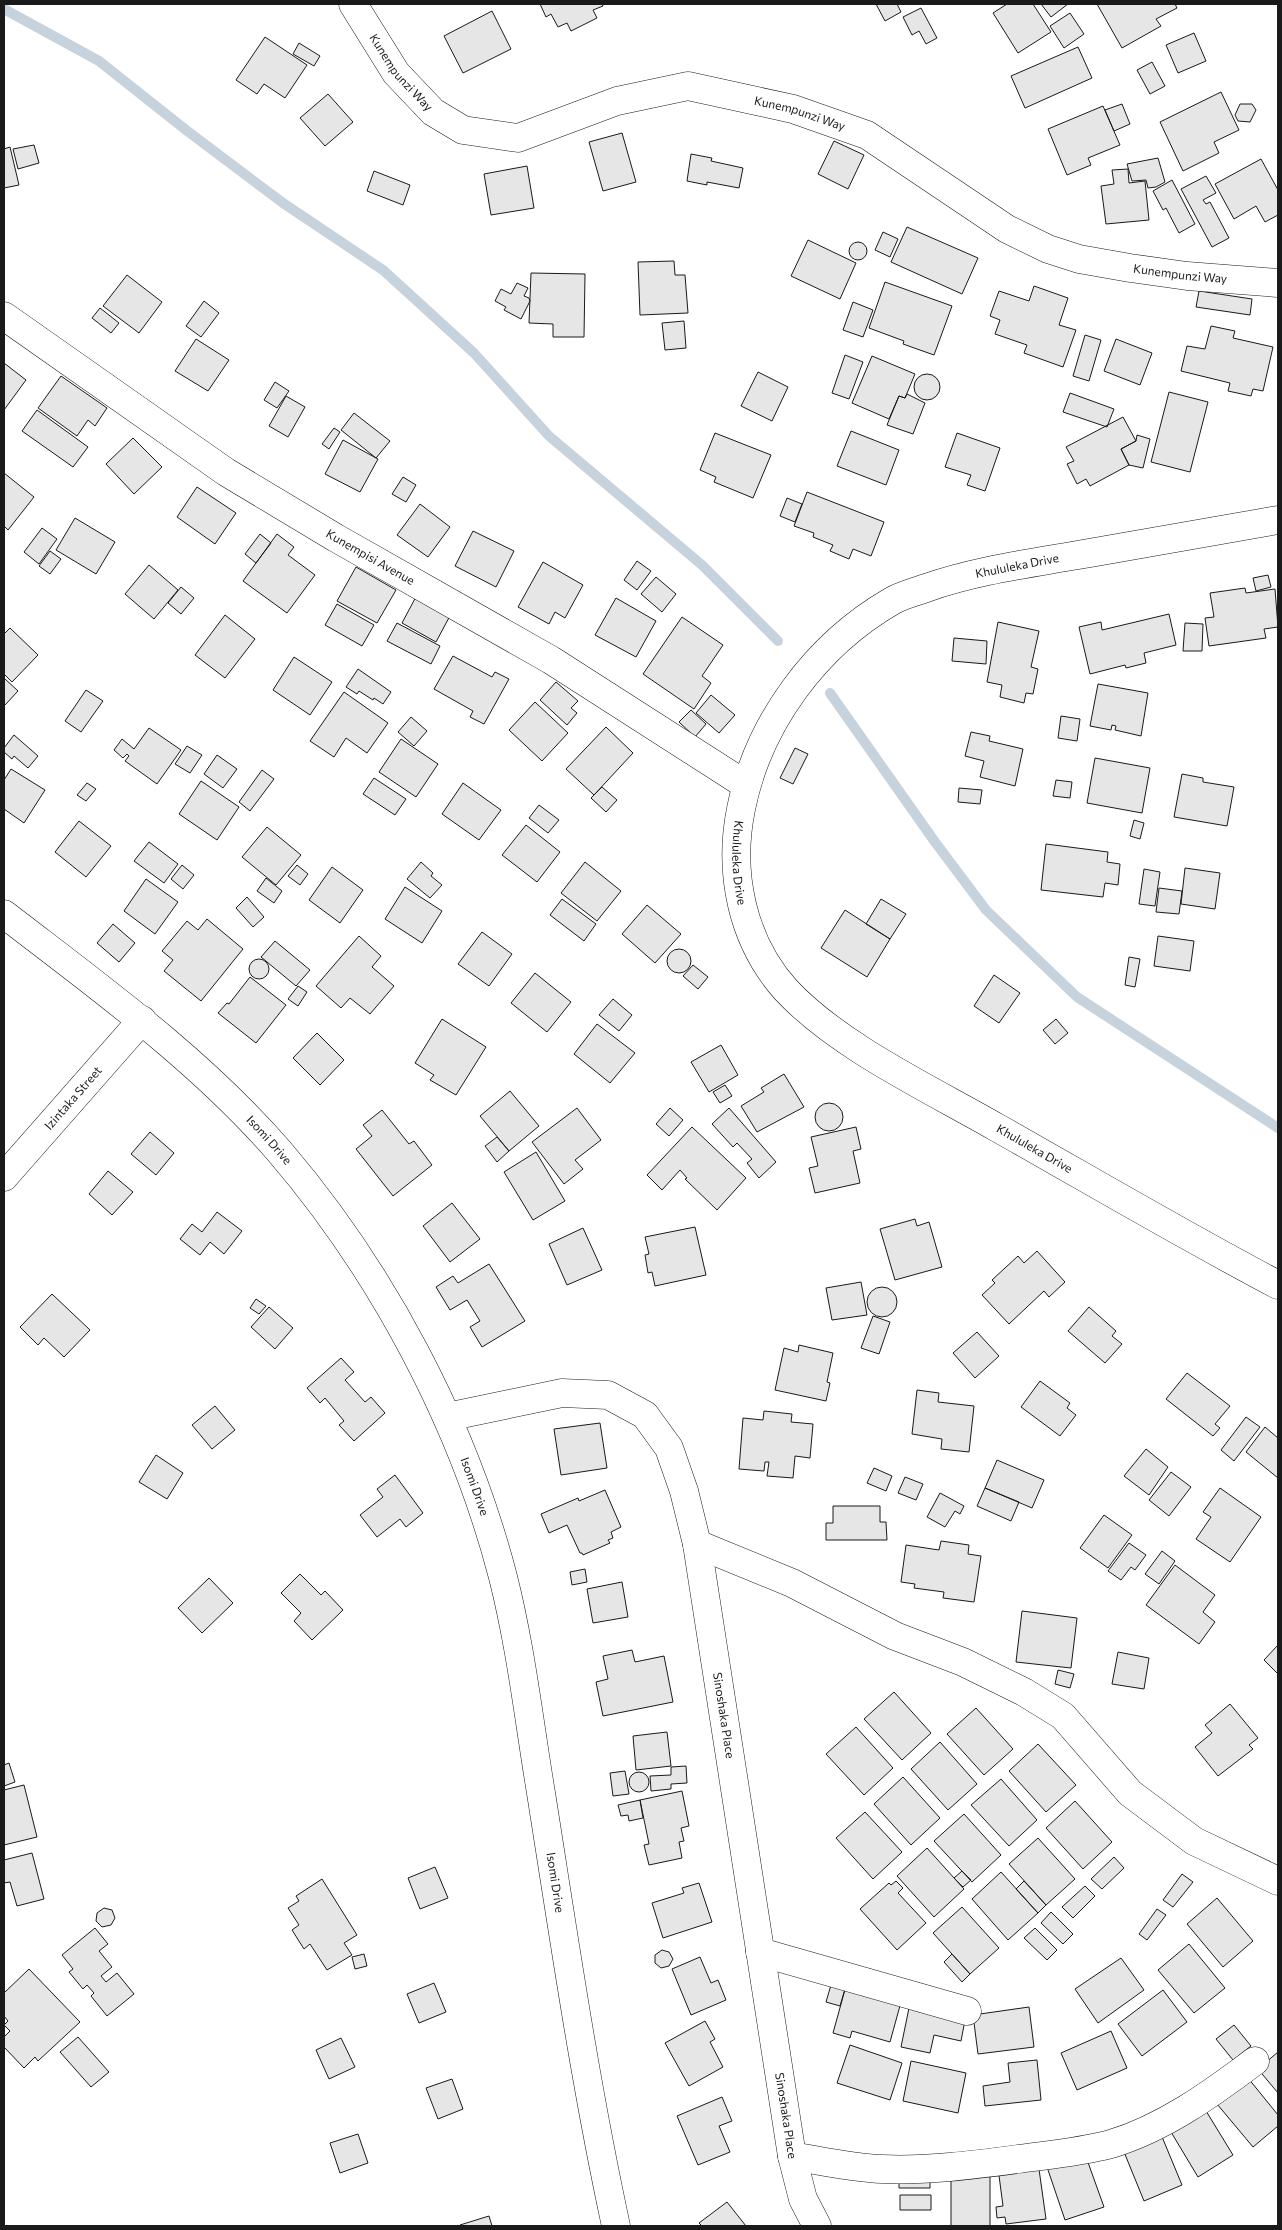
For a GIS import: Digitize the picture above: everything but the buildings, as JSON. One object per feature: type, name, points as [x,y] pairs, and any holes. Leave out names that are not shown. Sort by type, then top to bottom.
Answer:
[{"type":"street","name":"Kunempunzi Way","points":[[352,4],[396,73],[433,112],[463,130],[518,138],[617,101],[688,86],[793,110],[867,135],[1007,229],[1048,249],[1079,258],[1130,268],[1187,276],[1278,283]]},
{"type":"street","name":"Kunempisi Avenue","points":[[4,316],[226,472],[336,538],[551,660],[746,785]]},
{"type":"street","name":"Khululeka Drive","points":[[1278,520],[983,571],[895,599],[836,642],[812,666],[792,692],[767,733],[746,785],[737,830],[736,874],[743,912],[761,958],[785,989],[810,1013],[870,1055],[1216,1252],[1278,1285]]},
{"type":"street","name":"Isomi Drive","points":[[4,914],[142,1020],[220,1090],[277,1149],[320,1202],[364,1266],[398,1321],[447,1417],[478,1495],[503,1577],[511,1615],[522,1672],[595,2132],[616,2226]]},
{"type":"street","name":"Izintaka Street","points":[[4,1177],[142,1020]]},
{"type":"street","name":"Sinoshaka Place","points":[[447,1417],[562,1393],[608,1395],[645,1415],[669,1448],[684,1491],[697,1544],[792,2156],[803,2199],[817,2226]]},
{"type":"street","points":[[697,1544],[792,1584],[895,1636],[963,1662],[1024,1692],[1063,1716],[1130,1793],[1194,1841],[1278,1880]]},
{"type":"street","points":[[760,1952],[967,2011]]},
{"type":"street","points":[[792,2156],[881,2169],[928,2169],[1048,2155],[1111,2144],[1193,2106],[1255,2061]]},
{"type":"waterway","points":[[4,9],[99,61],[283,203],[383,270],[474,353],[549,436],[702,565],[778,641]]},
{"type":"waterway","points":[[830,693],[935,842],[986,910],[1077,997],[1278,1128]]}]
